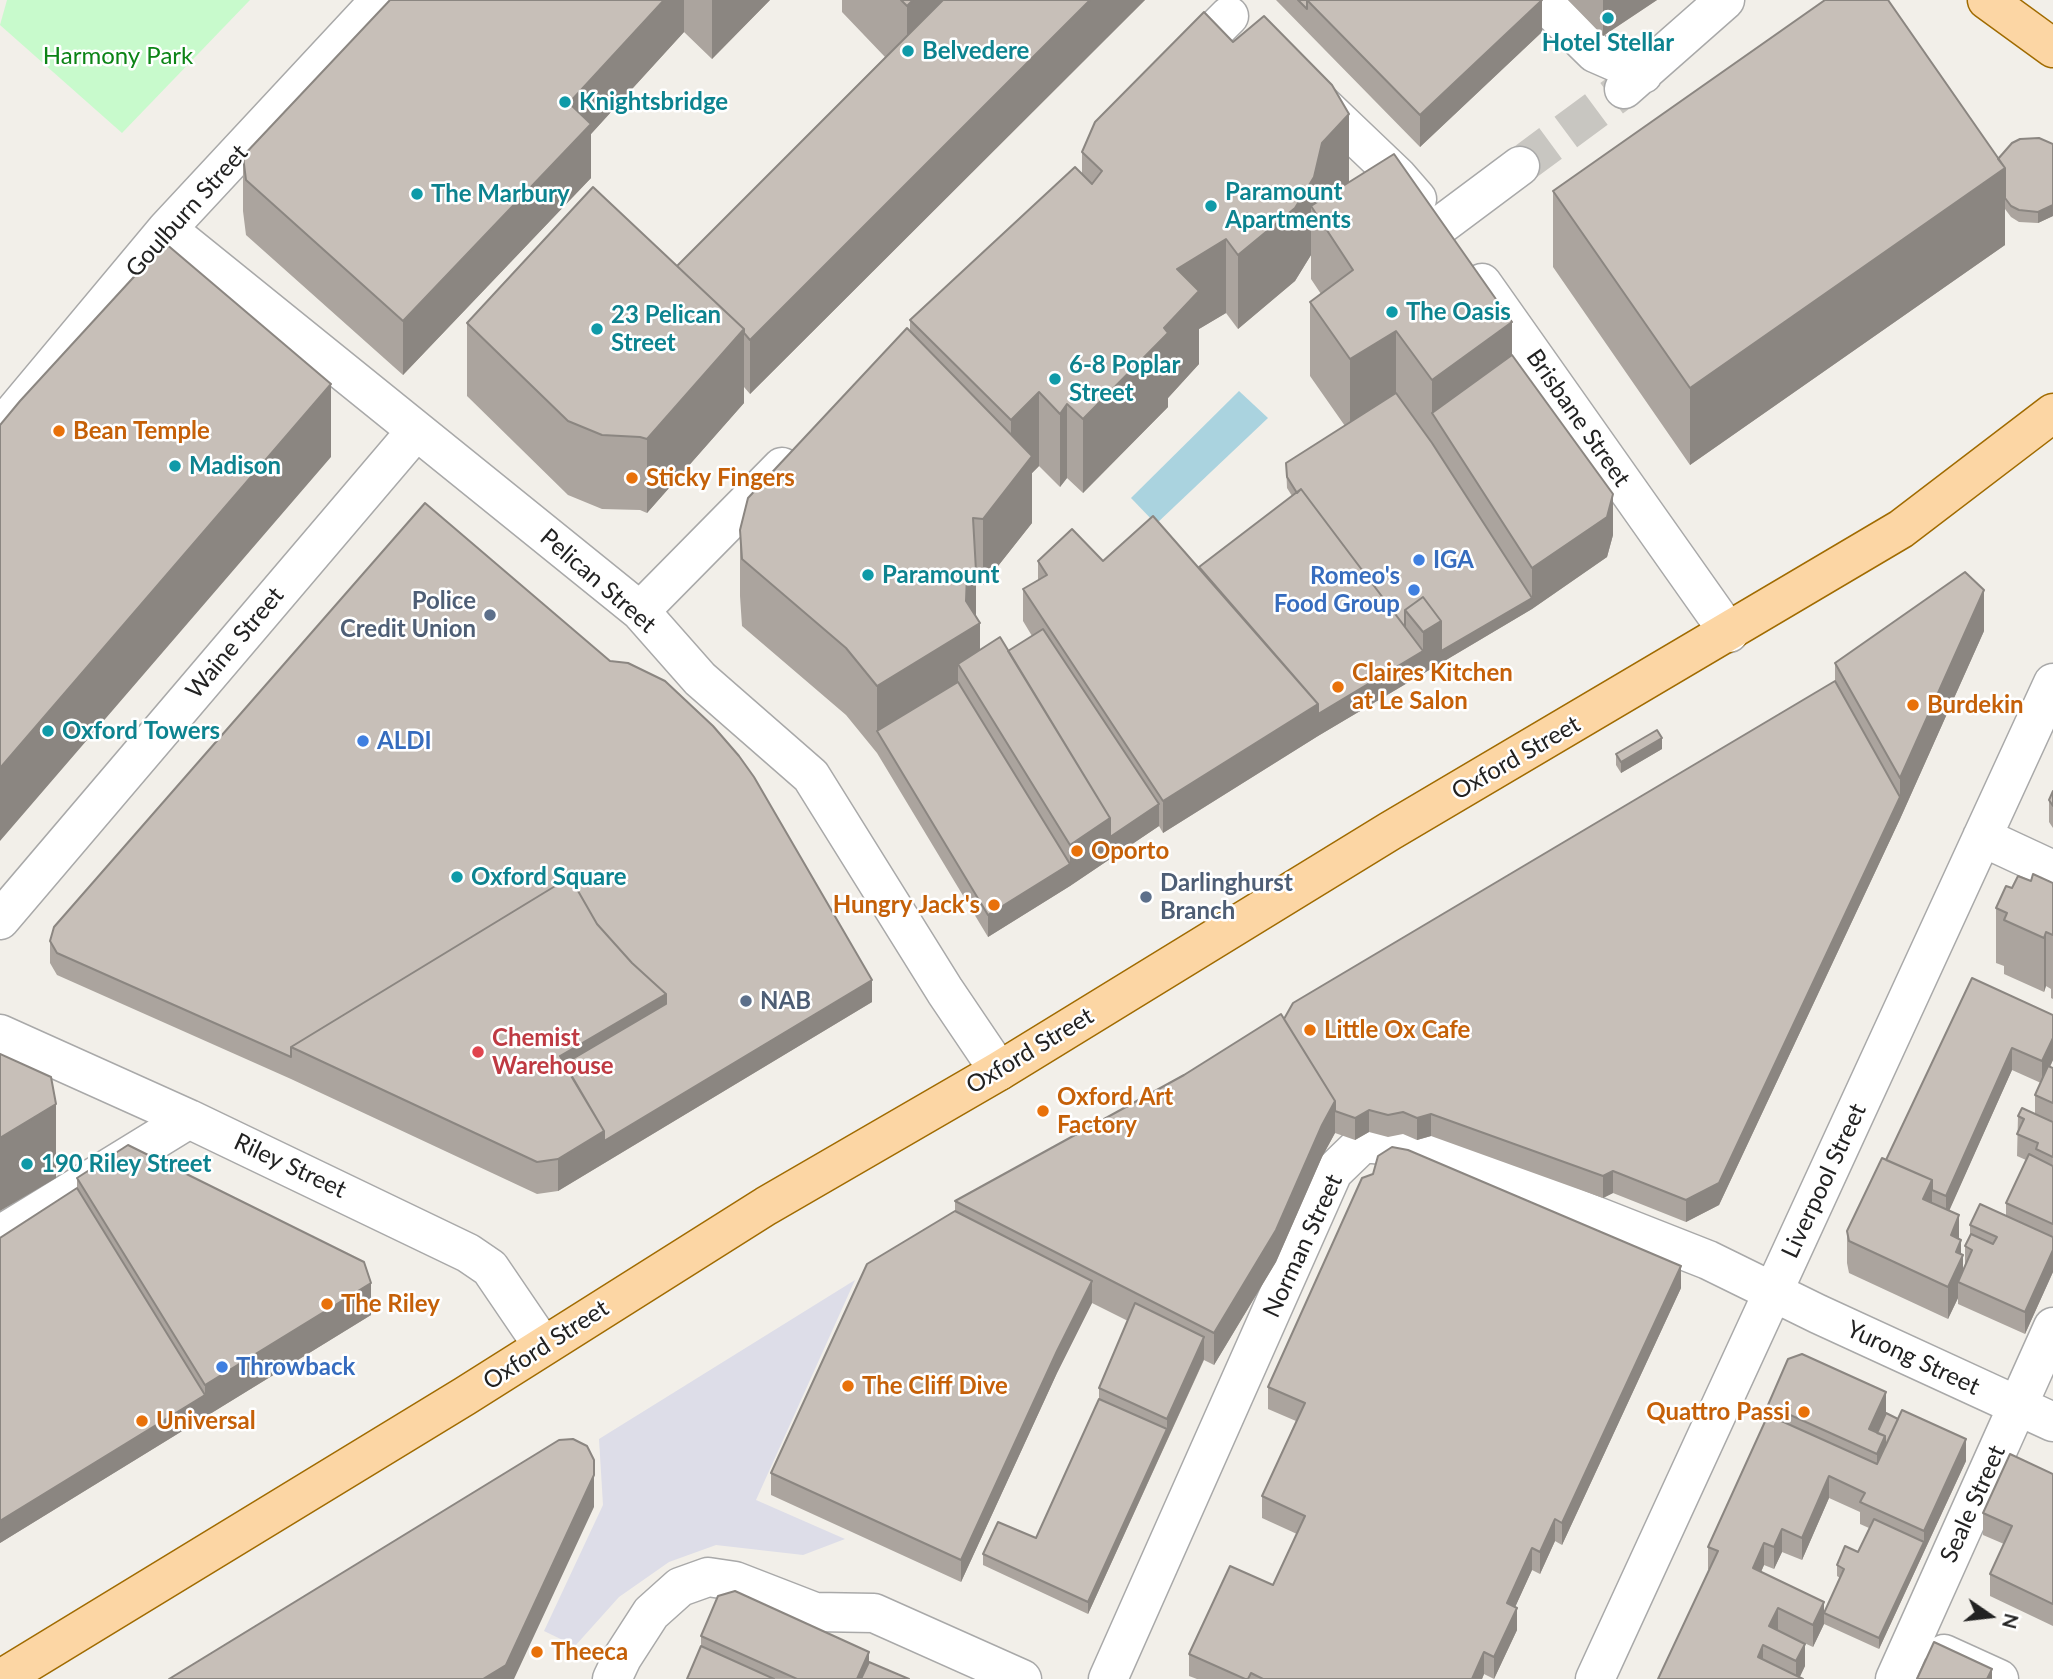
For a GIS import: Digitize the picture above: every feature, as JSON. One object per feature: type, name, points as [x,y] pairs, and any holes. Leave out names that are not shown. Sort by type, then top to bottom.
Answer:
[{"type":"main road","points":[[1987,0],[2053,48]]},
{"type":"main road","name":"Oxford Street","points":[[1,1679],[465,1396],[766,1206],[999,1071],[1401,825],[1901,529],[2053,413]]},
{"type":"street","name":"Goulburn Street","points":[[0,429],[167,229],[380,0]]},
{"type":"street","points":[[1541,0],[1595,53],[1634,82],[1725,0]]},
{"type":"street","points":[[1160,85],[1222,8],[1259,44]]},
{"type":"street","name":"Brisbane Street","points":[[1289,72],[1397,176],[1441,225],[1729,633]]},
{"type":"street","points":[[1441,225],[1520,166]]},
{"type":"street","name":"Pelican Street","points":[[167,229],[640,611],[700,679],[811,776],[945,991],[999,1071]]},
{"type":"street","name":"Waine Street","points":[[0,920],[416,431]]},
{"type":"street","points":[[640,611],[807,442]]},
{"type":"street","name":"Liverpool Street","points":[[1595,1679],[2053,683]]},
{"type":"street","points":[[1982,837],[2053,870]]},
{"type":"street","name":"Riley Street","points":[[0,1034],[189,1119],[468,1253],[490,1268],[543,1346]]},
{"type":"street","points":[[0,1235],[189,1119]]},
{"type":"street","name":"Norman Street","points":[[1108,1679],[1334,1172],[1363,1143],[1426,1149],[1708,1260],[1773,1292]]},
{"type":"street","name":"Yurong Street","points":[[1773,1292],[2053,1422]]},
{"type":"street","name":"Seale Street","points":[[1895,1679],[2053,1327]]},
{"type":"street","points":[[612,1679],[651,1613],[680,1587],[708,1577],[735,1581],[815,1612],[874,1613],[1021,1679]]},
{"type":"street","points":[[1912,1640],[1999,1679]]},
{"type":"green space","name":"Harmony Park","points":[[7,0],[250,0],[122,133],[0,25]]},
{"type":"shaded area","points":[[855,1280],[756,1500],[845,1539],[803,1555],[716,1545],[669,1562],[619,1597],[575,1646],[544,1631],[603,1505],[599,1439]]},
{"type":"water","points":[[1239,391],[1268,418],[1156,524],[1131,498]]},
{"type":"building","name":"The Marbury","points":[[390,0],[664,0],[569,103],[591,124],[403,321],[246,180],[243,156]]},
{"type":"building","points":[[901,0],[913,0],[907,6]]},
{"type":"building","points":[[943,0],[1090,0],[750,340],[744,329],[677,266]]},
{"type":"building","points":[[1298,0],[1307,0],[1307,9]]},
{"type":"building","points":[[1307,0],[1542,0],[1420,115]]},
{"type":"building","points":[[1825,0],[1888,0],[2005,168],[1690,388],[1553,191]]},
{"type":"building","points":[[1204,12],[1233,42],[1264,16],[1332,85],[1349,114],[1322,143],[1314,177],[1295,208],[1238,255],[1226,239],[1177,269],[1199,291],[1164,328],[1168,333],[1083,419],[1067,404],[1060,414],[1039,392],[1011,420],[910,320],[1075,167],[1092,184],[1102,171],[1082,152],[1095,122]]},
{"type":"building","points":[[2039,138],[2053,144],[2053,205],[2038,212],[2019,210],[2011,206],[2005,198],[2005,168],[1998,159],[2012,143],[2020,139]]},
{"type":"building","points":[[1394,154],[1512,322],[1432,380],[1396,331],[1350,359],[1310,302],[1353,270],[1311,206]]},
{"type":"building","points":[[593,187],[744,329],[647,439],[602,435],[568,421],[467,323]]},
{"type":"building","points":[[165,243],[331,384],[0,768],[0,425]]},
{"type":"building","name":"Paramount","points":[[907,328],[1032,456],[983,519],[973,518],[976,571],[967,574],[966,601],[980,623],[877,686],[846,648],[742,559],[740,530],[748,498]]},
{"type":"building","points":[[1512,355],[1613,494],[1607,517],[1532,568],[1432,413]]},
{"type":"building","name":"IGA","points":[[1396,393],[1432,443],[1532,598],[1441,651],[1441,621],[1423,597],[1405,610],[1405,627],[1301,489],[1297,493],[1287,477],[1286,463]]},
{"type":"building","points":[[1301,489],[1423,651],[1318,714],[1318,704],[1199,567]]},
{"type":"building","name":"Oxford Square","points":[[425,503],[610,661],[628,663],[665,681],[713,726],[754,777],[872,980],[604,1141],[604,1131],[564,1064],[666,1004],[666,994],[632,963],[597,924],[570,877],[291,1047],[291,1057],[57,953],[50,941],[54,927]]},
{"type":"building","points":[[1153,516],[1318,704],[1163,801],[1023,589],[1047,575],[1038,561],[1072,529],[1103,561]]},
{"type":"building","points":[[1965,572],[1984,590],[1900,778],[1835,663]]},
{"type":"building","points":[[1423,597],[1441,621],[1423,632],[1405,610]]},
{"type":"building","points":[[1043,629],[1159,804],[1110,837],[1110,818],[1008,651]]},
{"type":"building","points":[[1000,637],[1110,818],[1070,845],[958,664]]},
{"type":"building","points":[[1835,681],[1900,797],[1719,1183],[1686,1200],[1613,1171],[1603,1176],[1431,1114],[1417,1118],[1403,1112],[1388,1115],[1369,1110],[1355,1118],[1335,1111],[1335,1101],[1284,1019],[1293,1003]]},
{"type":"building","points":[[958,682],[1070,864],[988,915],[877,731]]},
{"type":"building","points":[[1657,730],[1662,738],[1621,762],[1616,754]]},
{"type":"building","points":[[2033,874],[2053,883],[2053,935],[2046,932],[2044,938],[2004,920],[2007,913],[1996,908],[2006,886],[2012,888],[2018,876],[2031,881]]},
{"type":"building","name":"Chemist Warehouse","points":[[570,877],[597,924],[632,963],[666,994],[560,1056],[604,1131],[558,1159],[537,1162],[291,1047]]},
{"type":"building","points":[[1972,978],[2053,1015],[2053,1038],[2042,1061],[2012,1048],[1946,1196],[1932,1190],[1932,1180],[1886,1160]]},
{"type":"building","points":[[1281,1014],[1335,1101],[1276,1230],[1214,1333],[955,1201],[1184,1075]]},
{"type":"building","points":[[0,1054],[51,1077],[56,1104],[0,1138]]},
{"type":"building","points":[[2048,1066],[2053,1068],[2053,1103],[2035,1095]]},
{"type":"building","points":[[2022,1108],[2053,1122],[2053,1157],[2036,1149],[2038,1143],[2017,1134],[2024,1119],[2018,1116]]},
{"type":"building","points":[[128,1145],[364,1262],[371,1283],[205,1385],[77,1178]]},
{"type":"building","points":[[1392,1147],[1408,1150],[1681,1266],[1562,1523],[1555,1519],[1540,1552],[1532,1548],[1507,1603],[1517,1608],[1494,1657],[1484,1652],[1472,1679],[1263,1679],[1251,1673],[1248,1679],[1245,1679],[1189,1654],[1230,1566],[1273,1585],[1305,1516],[1262,1496],[1305,1403],[1268,1387],[1362,1178],[1373,1174],[1378,1156]]},
{"type":"building","points":[[2029,1154],[2053,1166],[2053,1224],[2006,1203]]},
{"type":"building","points":[[1882,1158],[1932,1180],[1923,1199],[1959,1215],[1951,1235],[1961,1240],[1956,1252],[1963,1255],[1948,1287],[1849,1241],[1847,1231]]},
{"type":"building","points":[[77,1188],[205,1395],[0,1521],[0,1238]]},
{"type":"building","points":[[1980,1204],[2053,1237],[2053,1250],[2025,1312],[1958,1282],[1972,1250],[1965,1246],[1971,1234],[1993,1244],[1997,1237],[1970,1225]]},
{"type":"building","points":[[955,1211],[1092,1281],[961,1560],[771,1473],[867,1264]]},
{"type":"building","points":[[1135,1303],[1204,1337],[1167,1419],[1099,1388]]},
{"type":"building","points":[[1802,1354],[1886,1392],[1869,1429],[1885,1436],[1877,1454],[1768,1405],[1788,1359]]},
{"type":"building","points":[[1099,1399],[1167,1429],[1088,1602],[983,1554],[998,1522],[1036,1538]]},
{"type":"building","points":[[1902,1410],[1966,1439],[1924,1531],[1860,1502],[1865,1493],[1829,1476],[1802,1538],[1782,1529],[1774,1547],[1764,1543],[1753,1568],[1824,1602],[1813,1625],[1778,1608],[1769,1626],[1805,1644],[1796,1661],[1763,1645],[1758,1657],[1803,1679],[1658,1679],[1718,1551],[1708,1547],[1768,1415],[1877,1464]]},
{"type":"building","points":[[1886,1413],[1898,1419],[1885,1447],[1885,1436],[1877,1433]]},
{"type":"building","points":[[573,1439],[587,1446],[594,1460],[594,1475],[506,1665],[483,1679],[169,1679],[559,1440]]},
{"type":"building","points":[[2010,1454],[2053,1474],[2053,1604],[1990,1574],[2012,1526],[1983,1513]]},
{"type":"building","points":[[1874,1519],[1924,1542],[1879,1638],[1824,1613],[1844,1569],[1837,1565],[1845,1546],[1858,1552]]},
{"type":"building","points":[[735,1591],[869,1652],[857,1679],[797,1679],[701,1636],[718,1596]]},
{"type":"building","points":[[1934,1642],[1992,1669],[1987,1679],[1917,1679]]},
{"type":"building","points":[[701,1646],[774,1679],[687,1679]]},
{"type":"building","points":[[869,1662],[909,1679],[861,1679]]},
{"type":"tunnel","points":[[1520,166],[1624,89]]},
{"type":"place","name":"Hotel Stellar","points":[[1608,18]]},
{"type":"place","name":"Belvedere","points":[[908,51]]},
{"type":"place","name":"Knightsbridge","points":[[565,102]]},
{"type":"place","name":"The Marbury","points":[[417,194]]},
{"type":"place","name":"Paramount Apartments","points":[[1211,206]]},
{"type":"place","name":"The Oasis","points":[[1392,312]]},
{"type":"place","name":"23 Pelican Street","points":[[597,329]]},
{"type":"place","name":"6-8 Poplar Street","points":[[1055,379]]},
{"type":"place","name":"Bean Temple","points":[[59,431]]},
{"type":"place","name":"Madison","points":[[175,466]]},
{"type":"place","name":"Sticky Fingers","points":[[632,478]]},
{"type":"place","name":"IGA","points":[[1419,560]]},
{"type":"place","name":"Paramount","points":[[868,575]]},
{"type":"place","name":"Romeo's Food Group","points":[[1414,590]]},
{"type":"place","name":"Police Credit Union","points":[[490,615]]},
{"type":"place","name":"Claires Kitchen at Le Salon","points":[[1338,687]]},
{"type":"place","name":"Burdekin","points":[[1913,705]]},
{"type":"place","name":"Oxford Towers","points":[[48,731]]},
{"type":"place","name":"ALDI","points":[[363,741]]},
{"type":"place","name":"Oporto","points":[[1077,851]]},
{"type":"place","name":"Oxford Square","points":[[457,877]]},
{"type":"place","name":"Darlinghurst Branch","points":[[1146,897]]},
{"type":"place","name":"Hungry Jack's","points":[[994,905]]},
{"type":"place","name":"NAB","points":[[746,1001]]},
{"type":"place","name":"Little Ox Cafe","points":[[1310,1030]]},
{"type":"place","name":"Chemist Warehouse","points":[[478,1052]]},
{"type":"place","name":"Oxford Art Factory","points":[[1043,1111]]},
{"type":"place","name":"190 Riley Street","points":[[27,1164]]},
{"type":"place","name":"The Riley","points":[[327,1304]]},
{"type":"place","name":"Throwback","points":[[222,1367]]},
{"type":"place","name":"The Cliff Dive","points":[[848,1386]]},
{"type":"place","name":"Quattro Passi","points":[[1804,1412]]},
{"type":"place","name":"Universal","points":[[142,1421]]},
{"type":"place","name":"Theeca","points":[[537,1652]]}]
